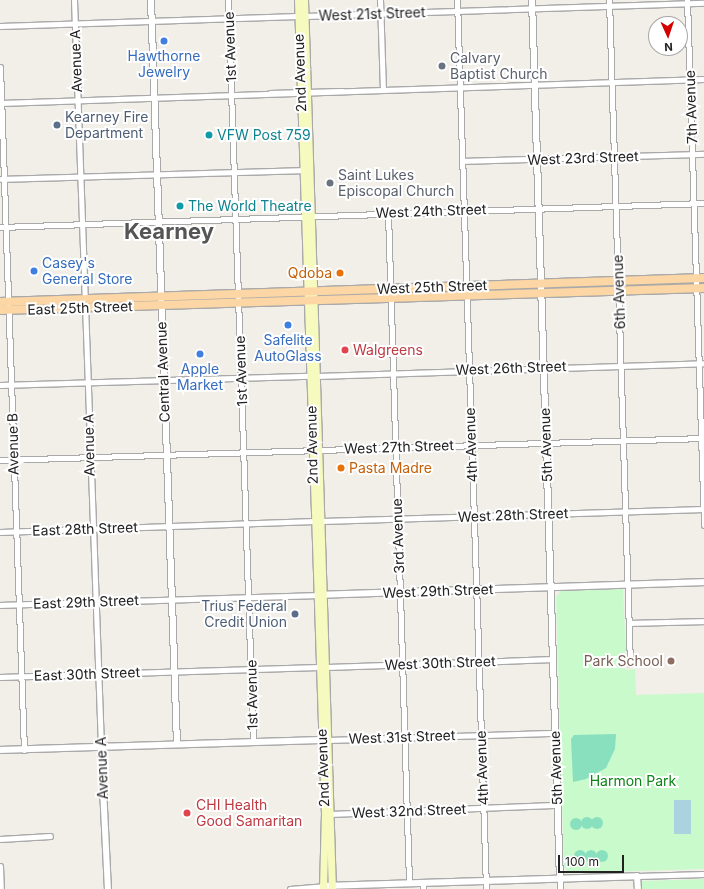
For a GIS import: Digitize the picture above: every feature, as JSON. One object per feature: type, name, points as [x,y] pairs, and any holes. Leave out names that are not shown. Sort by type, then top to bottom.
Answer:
[{"type":"main road","name":"2nd Avenue","points":[[298,0],[302,16]]},
{"type":"main road","name":"2nd Avenue","points":[[304,0],[302,16],[316,449],[314,521],[322,740],[323,887]]},
{"type":"main road","name":"West 25th Street","points":[[161,300],[238,294],[311,291],[700,278]]},
{"type":"main road","name":"West 25th Street","points":[[161,300],[239,303],[700,288]]},
{"type":"main road","name":"East 25th Street","points":[[4,302],[85,299],[161,300]]},
{"type":"main road","name":"East 25th Street","points":[[4,310],[85,308],[161,300]]},
{"type":"main road","name":"2nd Avenue","points":[[316,449],[322,521],[325,594],[332,814],[332,887]]},
{"type":"street","name":"Avenue A","points":[[74,0],[85,299],[88,457],[93,529],[94,602],[99,674],[108,889]]},
{"type":"street","name":"Central Avenue","points":[[151,0],[166,454],[178,744]]},
{"type":"street","name":"1st Avenue","points":[[228,0],[239,303],[242,452],[247,524],[253,742]]},
{"type":"street","points":[[380,0],[383,90]]},
{"type":"street","name":"4th Avenue","points":[[457,0],[470,445],[486,889]]},
{"type":"street","name":"5th Avenue","points":[[532,0],[560,889]]},
{"type":"street","name":"6th Avenue","points":[[609,0],[630,623],[630,664]]},
{"type":"street","name":"West 21st Street","points":[[0,26],[532,9],[687,2],[704,3]]},
{"type":"street","name":"7th Avenue","points":[[687,2],[694,203],[700,278],[698,364],[702,438],[704,525]]},
{"type":"street","name":"Avenue B","points":[[0,67],[4,310],[10,385],[12,460],[17,531],[18,605],[24,750]]},
{"type":"street","points":[[1,103],[704,79]]},
{"type":"street","name":"West 23rd Street","points":[[462,161],[704,154]]},
{"type":"street","points":[[2,179],[307,170]]},
{"type":"street","name":"West 24th Street","points":[[2,227],[538,207],[704,203]]},
{"type":"street","name":"3rd Avenue","points":[[388,213],[393,373],[393,448],[398,519],[409,883]]},
{"type":"street","name":"West 26th Street","points":[[0,385],[314,376],[543,367],[704,364]]},
{"type":"street","name":"West 27th Street","points":[[0,460],[702,438]]},
{"type":"street","name":"West 28th Street","points":[[322,521],[704,509]]},
{"type":"street","points":[[169,526],[314,521]]},
{"type":"street","name":"East 28th Street","points":[[0,532],[169,526]]},
{"type":"street","name":"West 29th Street","points":[[172,599],[704,582]]},
{"type":"street","name":"East 29th Street","points":[[0,605],[172,599]]},
{"type":"street","points":[[630,623],[704,621]]},
{"type":"street","name":"West 30th Street","points":[[327,667],[553,659]]},
{"type":"street","points":[[174,671],[319,667]]},
{"type":"street","name":"East 30th Street","points":[[0,677],[174,671]]},
{"type":"street","name":"West 31st Street","points":[[0,750],[555,733]]},
{"type":"street","name":"West 32nd Street","points":[[332,814],[557,805]]},
{"type":"street","points":[[0,839],[50,836]]},
{"type":"street","points":[[0,866],[1,889]]},
{"type":"street","points":[[290,889],[409,883],[423,886],[485,881],[704,874]]},
{"type":"street","points":[[637,876],[638,889]]},
{"type":"green space","name":"Harmon Park","points":[[623,589],[626,651],[619,661],[626,670],[635,669],[636,695],[704,693],[704,869],[570,873],[564,868],[556,597],[561,591]]},
{"type":"green space","points":[[616,734],[615,749],[606,768],[586,779],[573,782],[571,739],[574,735]]},
{"type":"green space","points":[[585,817],[589,817],[593,823],[589,829],[585,829],[581,825],[581,821]]},
{"type":"green space","points":[[595,817],[599,817],[603,823],[599,829],[595,829],[591,825],[591,821]]},
{"type":"green space","points":[[574,818],[578,818],[582,824],[578,830],[574,830],[570,826],[570,822]]},
{"type":"green space","points":[[578,850],[582,850],[586,856],[582,862],[578,862],[574,858],[574,854]]},
{"type":"green space","points":[[589,850],[593,850],[597,856],[593,862],[589,862],[585,858],[585,854]]},
{"type":"green space","points":[[600,850],[604,850],[608,856],[604,862],[600,862],[596,858],[596,854]]},
{"type":"green space","points":[[704,879],[704,889],[642,889],[642,881]]},
{"type":"water","points":[[674,800],[691,800],[691,834],[674,834]]},
{"type":"place","name":"Hawthorne Jewelry","points":[[164,41]]},
{"type":"place","name":"Calvary Baptist Church","points":[[442,66]]},
{"type":"place","name":"Kearney Fire Department","points":[[57,125]]},
{"type":"place","name":"VFW Post 759","points":[[209,135]]},
{"type":"place","name":"Saint Lukes Episcopal Church","points":[[330,183]]},
{"type":"place","name":"The World Theatre","points":[[180,206]]},
{"type":"place","name":"Casey's General Store","points":[[34,271]]},
{"type":"place","name":"Qdoba","points":[[340,273]]},
{"type":"place","name":"Safelite AutoGlass","points":[[288,325]]},
{"type":"place","name":"Walgreens","points":[[345,350]]},
{"type":"place","name":"Apple Market","points":[[200,354]]},
{"type":"place","name":"Pasta Madre","points":[[341,468]]},
{"type":"place","name":"Trius Federal Credit Union","points":[[295,614]]},
{"type":"place","name":"Park School","points":[[671,661]]},
{"type":"place","name":"CHI Health Good Samaritan","points":[[187,813]]},
{"type":"district","name":"Kearney","points":[[169,232]]}]
